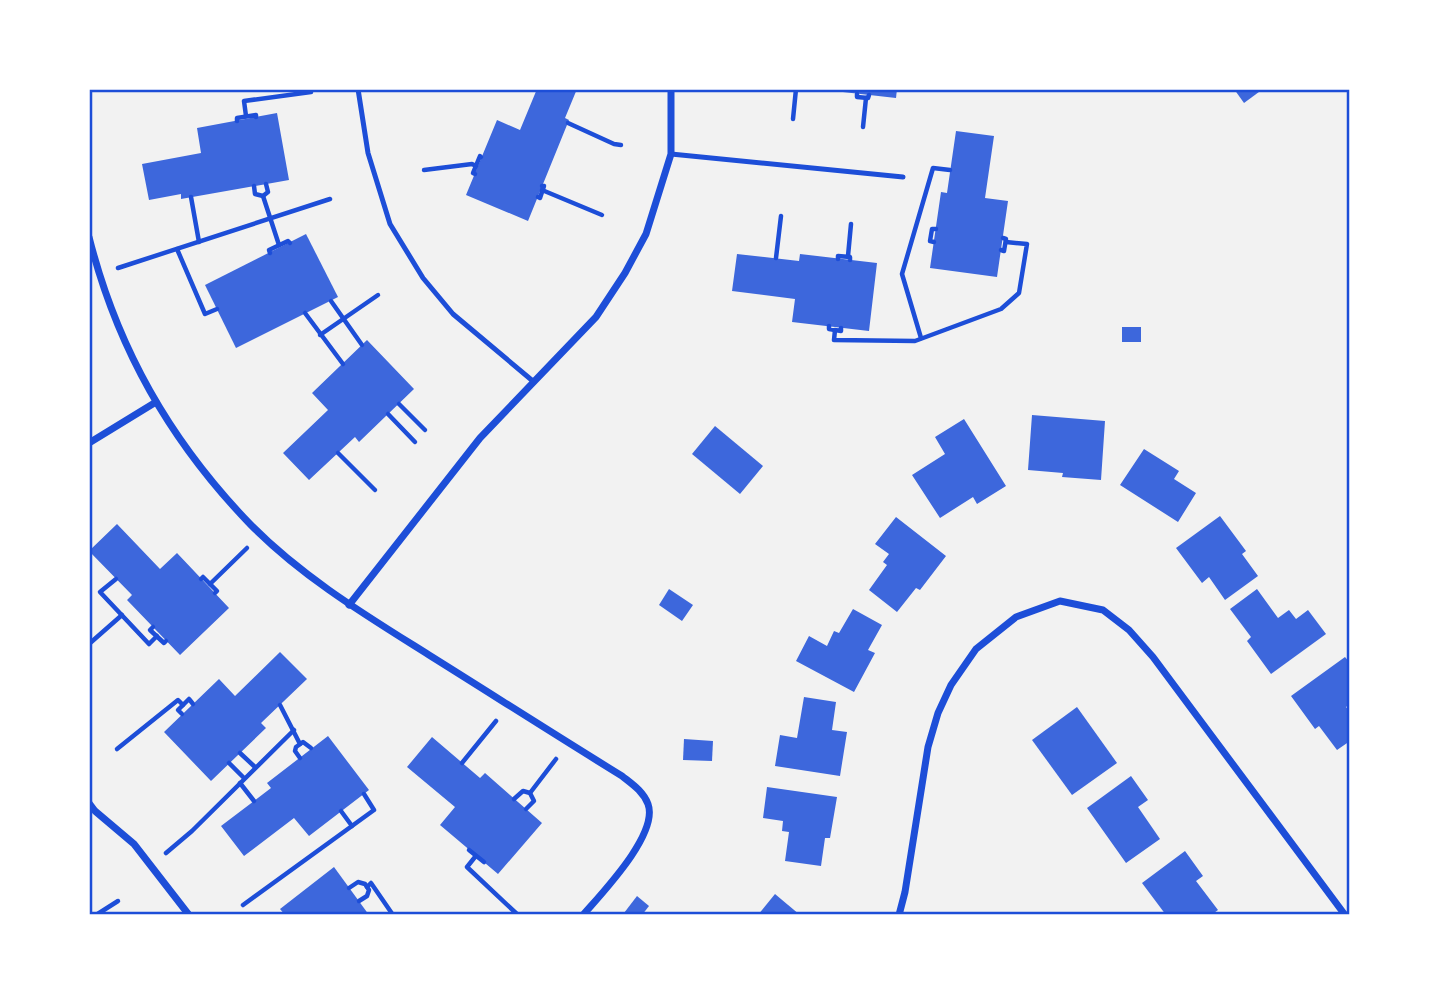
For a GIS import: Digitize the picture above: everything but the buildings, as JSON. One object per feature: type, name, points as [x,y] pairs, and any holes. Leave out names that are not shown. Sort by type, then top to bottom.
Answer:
[{"type":"street","points":[[349,605],[480,438],[596,317],[625,273],[646,234],[671,154],[671,89]]},
{"type":"street","points":[[89,237],[99,276],[124,344],[156,402],[180,438],[250,524],[290,560],[349,605],[622,776],[639,790],[649,805],[647,823],[639,844],[617,877],[583,915]]},
{"type":"street","points":[[89,443],[156,402]]},
{"type":"street","points":[[899,915],[928,747],[938,713],[951,685],[976,649],[1016,617],[1060,601],[1104,610],[1129,630],[1153,657],[1345,915]]},
{"type":"street","points":[[89,803],[134,844],[189,915]]},
{"type":"lane","points":[[358,89],[368,153],[390,224],[423,278],[453,314],[534,382]]},
{"type":"lane","points":[[671,154],[903,177]]},
{"type":"path","points":[[793,119],[796,89]]},
{"type":"path","points":[[246,116],[244,101],[311,92]]},
{"type":"path","points":[[858,94],[857,97],[868,96],[863,127]]},
{"type":"path","points":[[237,121],[237,118],[246,116],[256,117]]},
{"type":"path","points":[[568,123],[621,145]]},
{"type":"path","points":[[475,174],[473,173],[481,157]]},
{"type":"path","points":[[425,170],[472,164],[476,166]]},
{"type":"path","points":[[921,338],[902,274],[933,168],[950,170]]},
{"type":"path","points":[[263,196],[268,192],[266,184]]},
{"type":"path","points":[[254,186],[255,194],[263,196]]},
{"type":"path","points":[[538,197],[540,198],[542,188],[602,215]]},
{"type":"path","points":[[263,196],[279,246]]},
{"type":"path","points":[[191,197],[199,242]]},
{"type":"path","points":[[117,269],[330,199]]},
{"type":"path","points":[[776,258],[781,216]]},
{"type":"path","points":[[838,259],[838,256],[849,258],[852,224]]},
{"type":"path","points":[[934,242],[930,241],[932,229],[936,229]]},
{"type":"path","points":[[841,328],[841,331],[832,328],[834,340],[915,341],[1001,309],[1019,293],[1027,244],[1004,240],[1004,251],[1001,250]]},
{"type":"path","points":[[270,253],[269,250],[288,241],[290,243]]},
{"type":"path","points":[[177,249],[205,314],[217,309]]},
{"type":"path","points":[[320,335],[378,295]]},
{"type":"path","points":[[331,300],[362,345]]},
{"type":"path","points":[[305,313],[342,364]]},
{"type":"path","points":[[399,404],[425,430]]},
{"type":"path","points":[[388,414],[415,442]]},
{"type":"path","points":[[338,453],[376,490]]},
{"type":"path","points":[[210,584],[248,547]]},
{"type":"path","points":[[201,579],[204,577],[217,591],[215,593]]},
{"type":"path","points":[[116,579],[100,593],[149,644],[157,636]]},
{"type":"path","points":[[89,644],[122,615]]},
{"type":"path","points":[[153,627],[150,629],[164,643],[166,641]]},
{"type":"path","points":[[182,715],[178,710],[189,699],[193,704]]},
{"type":"path","points":[[117,749],[178,700],[183,705]]},
{"type":"path","points":[[280,705],[300,744]]},
{"type":"path","points":[[462,763],[496,721]]},
{"type":"path","points":[[165,854],[186,837],[294,730]]},
{"type":"path","points":[[300,758],[295,751],[296,747],[307,743],[312,748]]},
{"type":"path","points":[[240,752],[255,767]]},
{"type":"path","points":[[530,793],[556,759]]},
{"type":"path","points":[[229,763],[254,801]]},
{"type":"path","points":[[514,799],[523,791],[530,793],[534,801],[526,809]]},
{"type":"path","points":[[243,905],[374,810],[364,794]]},
{"type":"path","points":[[341,811],[352,826]]},
{"type":"path","points":[[469,850],[484,862]]},
{"type":"path","points":[[475,857],[467,867],[518,915]]},
{"type":"path","points":[[349,888],[358,882],[367,887],[367,895],[359,901]]},
{"type":"path","points":[[367,887],[371,883],[393,915]]},
{"type":"path","points":[[96,915],[118,901]]}]
